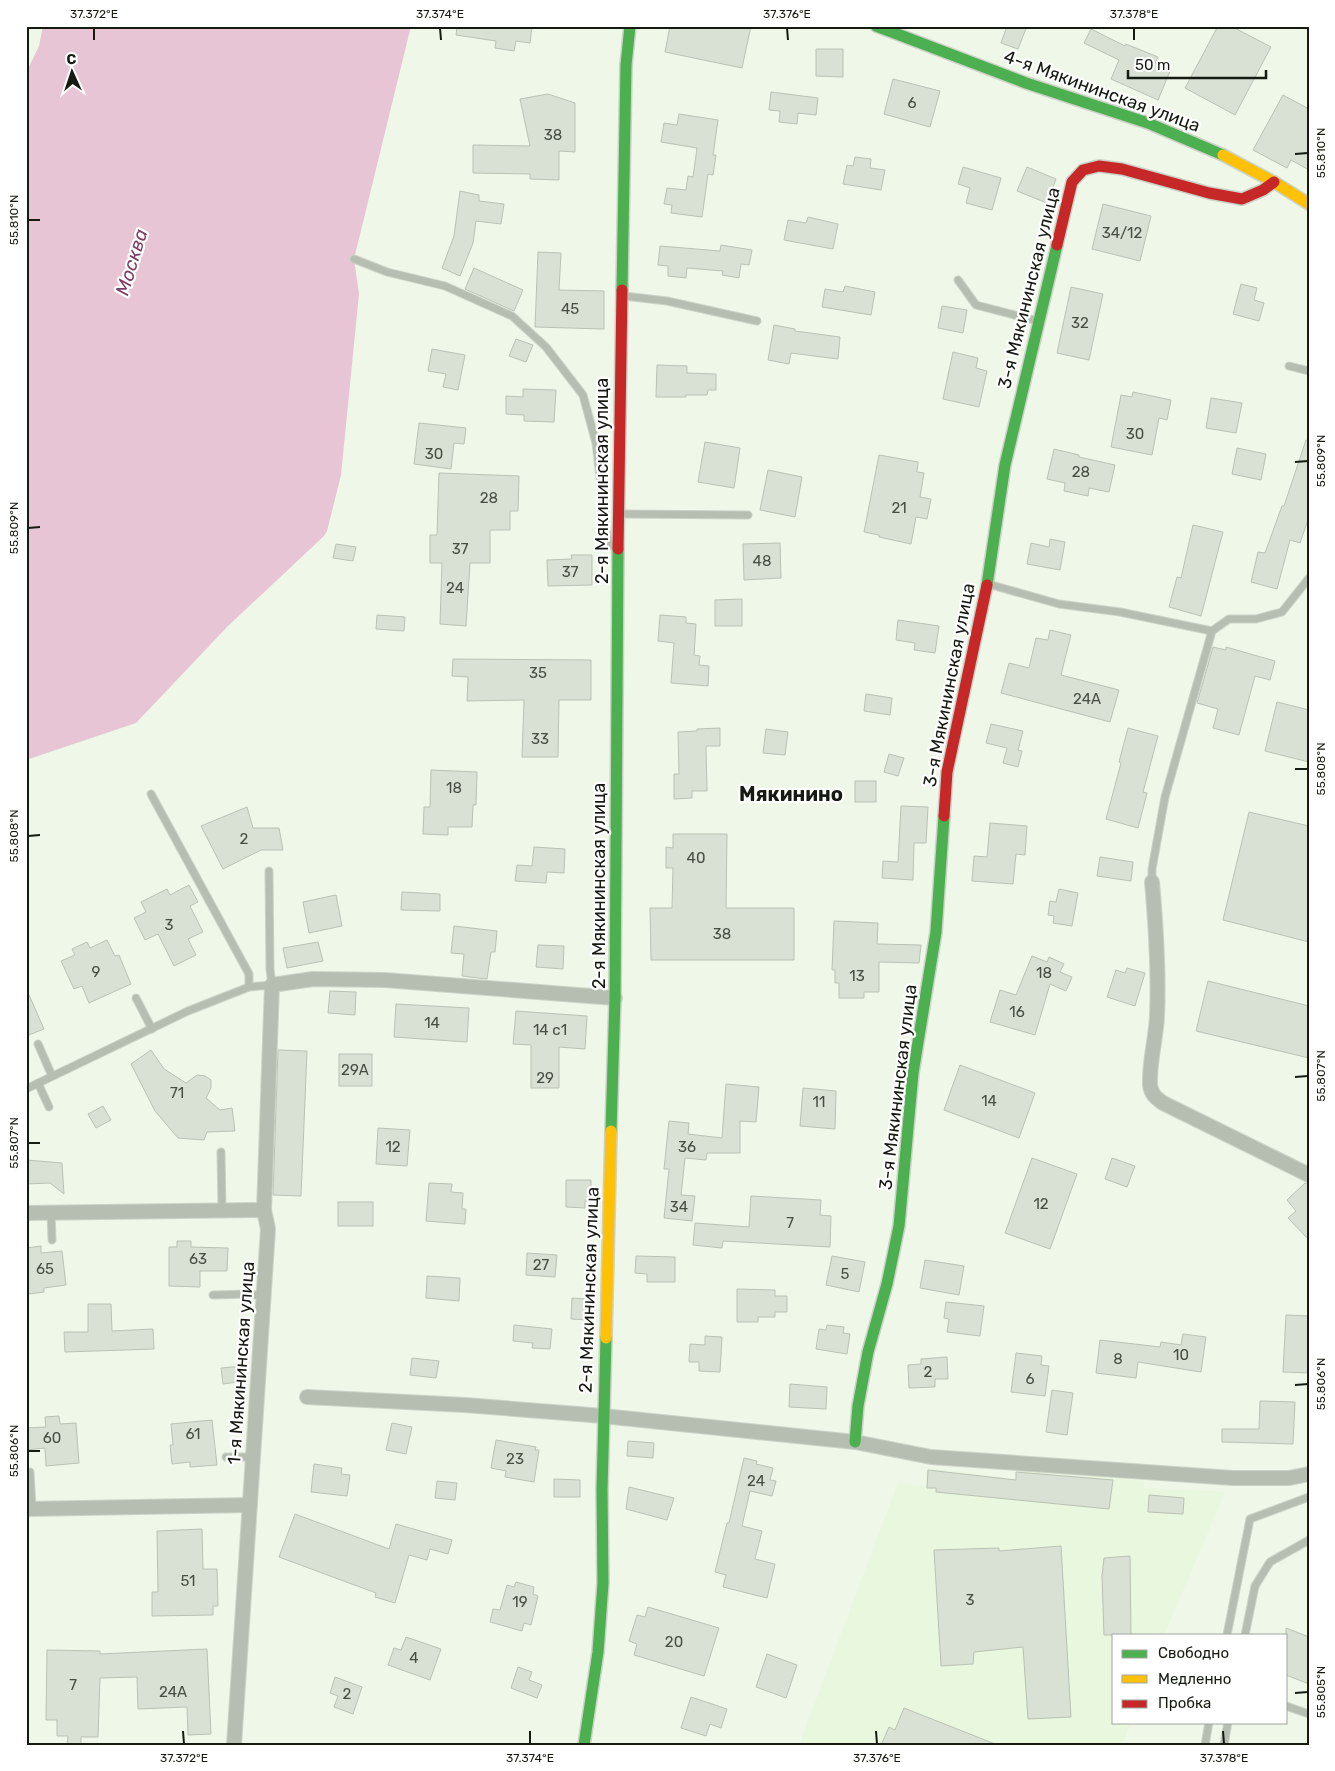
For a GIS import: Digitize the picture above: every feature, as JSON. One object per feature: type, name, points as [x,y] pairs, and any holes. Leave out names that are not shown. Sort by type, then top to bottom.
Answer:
[{"type":"street","name":"2-я Мякининская улица","points":[[584,1745],[598,1654],[604,1546],[602,1489],[603,1416],[615,998],[618,514],[626,65],[630,26]]},
{"type":"street","name":"4-я Мякининская улица","points":[[876,26],[1026,83],[1148,123],[1212,149],[1274,182],[1309,204]]},
{"type":"street","name":"3-я Мякининская улица","points":[[855,1442],[858,1406],[868,1352],[887,1284],[899,1226],[913,1073],[936,932],[947,772],[987,584],[1005,465],[1072,182],[1083,170],[1099,166],[1122,169],[1209,193],[1242,199],[1264,190],[1274,182]]},
{"type":"street","points":[[1152,882],[1158,952],[1157,1018],[1150,1076],[1150,1087],[1154,1097],[1309,1175]]},
{"type":"street","points":[[272,985],[313,979],[385,980],[615,998]]},
{"type":"street","name":"1-я Мякининская улица","points":[[234,1745],[268,1229],[264,1210],[272,985]]},
{"type":"street","points":[[26,1213],[264,1210]]},
{"type":"street","points":[[308,1397],[465,1405],[603,1416],[855,1442],[931,1457],[1214,1477],[1289,1478],[1309,1474]]},
{"type":"street","points":[[29,1508],[250,1505]]},
{"type":"lane","points":[[354,259],[387,272],[445,286],[512,316],[546,347],[583,395],[596,443],[606,529],[618,581]]},
{"type":"lane","points":[[958,280],[976,305],[1039,321]]},
{"type":"lane","points":[[622,296],[667,301],[757,321]]},
{"type":"lane","points":[[1290,366],[1309,371]]},
{"type":"lane","points":[[618,514],[748,515]]},
{"type":"lane","points":[[1152,882],[1152,869],[1165,797],[1212,631],[1229,619],[1256,619],[1282,612],[1309,578]]},
{"type":"lane","points":[[987,584],[1059,604],[1120,612],[1212,631]]},
{"type":"lane","points":[[151,794],[249,974],[249,986]]},
{"type":"lane","points":[[26,1089],[188,1011],[249,986],[272,985],[270,969],[269,871]]},
{"type":"lane","points":[[136,998],[152,1029]]},
{"type":"lane","points":[[38,1044],[52,1076]]},
{"type":"lane","points":[[38,1083],[48,1107]]},
{"type":"lane","points":[[221,1152],[222,1210]]},
{"type":"lane","points":[[51,1212],[52,1240]]},
{"type":"lane","points":[[213,1295],[249,1294],[264,1296]]},
{"type":"lane","points":[[226,1457],[253,1457]]},
{"type":"lane","points":[[29,1508],[30,1472]]},
{"type":"lane","points":[[1227,1634],[1250,1519],[1309,1498]]},
{"type":"lane","points":[[1245,1634],[1255,1586],[1270,1562],[1309,1540]]},
{"type":"lane","points":[[1288,1707],[1309,1714]]},
{"type":"lane","points":[[1205,1745],[1209,1724]]},
{"type":"lane","points":[[1224,1745],[1228,1724]]},
{"type":"shaded area","points":[[927,1468],[1015,1479],[1015,1469],[1144,1481],[1144,1488],[1225,1492],[1164,1634],[1112,1634],[1112,1724],[1130,1724],[1122,1745],[799,1745],[898,1483],[926,1486]]},
{"type":"water","name":"Москва","points":[[43,26],[411,26],[354,259],[359,294],[341,475],[327,531],[324,536],[228,626],[136,723],[26,760],[26,73],[39,46]]},
{"type":"building","points":[[457,26],[532,26],[530,43],[516,41],[514,51],[495,48],[496,41],[456,35]]},
{"type":"building","points":[[670,26],[751,26],[742,68],[665,52]]},
{"type":"building","points":[[1007,26],[1027,26],[1018,49],[1001,43]]},
{"type":"building","points":[[1218,26],[1231,26],[1271,47],[1235,115],[1185,88]]},
{"type":"building","points":[[1091,29],[1125,46],[1126,44],[1158,57],[1155,63],[1171,69],[1158,100],[1111,79],[1119,60],[1084,43]]},
{"type":"building","points":[[816,49],[843,49],[843,77],[816,76]]},
{"type":"building","points":[[893,79],[940,91],[930,127],[884,114]]},
{"type":"building","points":[[771,92],[818,98],[816,115],[798,113],[797,124],[779,122],[780,111],[769,110]]},
{"type":"building","points":[[548,94],[575,103],[575,152],[559,151],[559,180],[530,179],[530,174],[473,173],[473,145],[530,146],[520,99]]},
{"type":"building","points":[[1283,95],[1309,109],[1309,170],[1291,160],[1287,168],[1253,150]]},
{"type":"building","points":[[679,114],[718,120],[713,155],[716,155],[713,175],[708,174],[702,217],[671,213],[672,205],[664,204],[667,188],[686,190],[688,176],[693,177],[697,148],[661,142],[664,123],[677,125]]},
{"type":"building","points":[[855,157],[871,159],[870,168],[885,170],[881,190],[843,184],[847,165],[853,166]]},
{"type":"building","points":[[963,167],[1001,178],[992,210],[966,203],[970,188],[958,184]]},
{"type":"building","points":[[1027,167],[1056,179],[1047,203],[1017,191]]},
{"type":"building","points":[[460,191],[479,195],[479,201],[504,204],[501,224],[476,221],[473,243],[460,276],[442,268],[454,236]]},
{"type":"building","points":[[1103,204],[1151,216],[1140,261],[1092,249]]},
{"type":"building","points":[[808,217],[838,224],[833,249],[784,240],[788,220],[806,223]]},
{"type":"building","points":[[721,245],[752,250],[749,265],[741,264],[739,278],[722,275],[723,271],[687,268],[686,278],[668,276],[668,266],[658,265],[660,246],[720,251]]},
{"type":"building","points":[[538,252],[561,253],[559,290],[604,291],[604,329],[535,327]]},
{"type":"building","points":[[474,268],[523,290],[514,311],[465,289]]},
{"type":"building","points":[[1241,284],[1257,288],[1254,300],[1264,303],[1259,321],[1233,314]]},
{"type":"building","points":[[845,286],[875,292],[871,315],[822,307],[825,289],[843,292]]},
{"type":"building","points":[[1071,287],[1103,294],[1089,360],[1057,353]]},
{"type":"building","points":[[942,306],[967,310],[963,333],[938,328]]},
{"type":"building","points":[[774,325],[795,329],[795,331],[840,337],[838,359],[791,353],[789,364],[768,360]]},
{"type":"building","points":[[516,339],[533,345],[526,362],[509,356]]},
{"type":"building","points":[[432,349],[465,355],[458,390],[443,387],[446,374],[428,371]]},
{"type":"building","points":[[953,352],[978,358],[976,368],[987,371],[979,407],[943,399]]},
{"type":"building","points":[[657,365],[687,366],[687,373],[716,374],[716,390],[708,390],[707,395],[656,397]]},
{"type":"building","points":[[523,389],[556,390],[554,422],[524,421],[524,415],[506,414],[506,396],[523,397]]},
{"type":"building","points":[[1133,392],[1171,400],[1167,420],[1159,418],[1152,455],[1111,447],[1121,395],[1132,397]]},
{"type":"building","points":[[1211,398],[1242,403],[1236,433],[1206,428]]},
{"type":"building","points":[[419,423],[466,428],[464,444],[454,443],[451,469],[414,464]]},
{"type":"building","points":[[1306,440],[1309,441],[1309,517],[1300,543],[1290,540],[1277,589],[1251,582],[1258,552],[1265,553],[1282,506],[1284,506]]},
{"type":"building","points":[[705,442],[740,448],[734,488],[698,482]]},
{"type":"building","points":[[1237,448],[1266,454],[1261,480],[1232,474]]},
{"type":"building","points":[[1054,449],[1115,465],[1109,492],[1089,488],[1088,496],[1064,491],[1065,483],[1047,479]]},
{"type":"building","points":[[879,455],[918,462],[917,472],[924,473],[920,497],[931,499],[927,519],[916,517],[911,544],[864,532]]},
{"type":"building","points":[[768,470],[802,477],[795,517],[760,510]]},
{"type":"building","points":[[439,473],[519,476],[518,511],[510,511],[510,530],[490,530],[490,563],[470,563],[466,626],[440,624],[442,563],[430,563],[430,535],[437,535]]},
{"type":"building","points":[[1193,525],[1223,532],[1201,616],[1169,607],[1177,577],[1181,578]]},
{"type":"building","points":[[1050,539],[1065,542],[1060,570],[1027,564],[1031,543],[1049,547]]},
{"type":"building","points":[[780,543],[781,578],[744,580],[743,544]]},
{"type":"building","points":[[336,544],[356,547],[353,561],[333,558]]},
{"type":"building","points":[[571,555],[592,555],[592,585],[548,586],[547,560],[572,559]]},
{"type":"building","points":[[742,599],[742,626],[715,626],[715,600]]},
{"type":"building","points":[[377,615],[405,617],[404,631],[376,629]]},
{"type":"building","points":[[660,615],[686,617],[686,623],[696,624],[694,655],[700,656],[699,665],[709,666],[708,686],[671,683],[674,643],[658,641]]},
{"type":"building","points":[[898,620],[939,626],[935,653],[914,650],[915,643],[896,640]]},
{"type":"building","points":[[1050,630],[1071,635],[1061,675],[1119,690],[1110,722],[1001,693],[1009,663],[1029,668],[1036,638],[1048,640]]},
{"type":"building","points":[[1213,647],[1226,650],[1226,647],[1275,661],[1270,680],[1255,676],[1239,735],[1213,728],[1218,709],[1197,703]]},
{"type":"building","points":[[453,659],[591,660],[591,700],[559,700],[558,757],[522,757],[524,700],[467,701],[468,677],[452,676]]},
{"type":"building","points":[[866,694],[892,698],[890,715],[864,711]]},
{"type":"building","points":[[1277,702],[1309,710],[1309,762],[1265,751]]},
{"type":"building","points":[[991,724],[1023,731],[1018,750],[1022,751],[1018,767],[1003,763],[1007,748],[986,743]]},
{"type":"building","points":[[720,728],[720,746],[706,746],[707,791],[692,791],[692,798],[674,799],[674,774],[679,774],[678,732]]},
{"type":"building","points":[[1128,728],[1158,736],[1143,792],[1147,793],[1138,828],[1106,819]]},
{"type":"building","points":[[766,729],[788,732],[785,755],[763,753]]},
{"type":"building","points":[[889,754],[904,758],[898,776],[884,772]]},
{"type":"building","points":[[431,770],[477,772],[476,805],[473,805],[472,827],[448,827],[448,835],[423,834],[424,807],[430,807]]},
{"type":"building","points":[[855,781],[876,781],[876,802],[855,802]]},
{"type":"building","points":[[901,806],[928,807],[926,843],[914,843],[913,880],[882,878],[883,861],[898,862]]},
{"type":"building","points":[[247,807],[253,828],[279,828],[283,850],[261,850],[223,869],[201,826]]},
{"type":"building","points":[[1249,812],[1309,826],[1309,942],[1223,920]]},
{"type":"building","points":[[990,823],[1027,826],[1025,855],[1016,854],[1013,884],[972,881],[974,856],[987,857]]},
{"type":"building","points":[[673,834],[727,834],[726,908],[794,908],[794,960],[651,960],[650,908],[672,908],[673,868],[666,868],[666,847],[673,848]]},
{"type":"building","points":[[534,847],[565,849],[564,873],[547,872],[546,883],[515,881],[517,865],[532,866]]},
{"type":"building","points":[[1100,857],[1133,862],[1131,881],[1097,876]]},
{"type":"building","points":[[189,885],[198,902],[190,906],[203,932],[188,939],[196,955],[174,966],[158,934],[145,940],[134,918],[146,912],[141,902],[167,889],[170,895]]},
{"type":"building","points":[[1059,889],[1078,893],[1072,926],[1053,923],[1054,916],[1048,915],[1050,901],[1056,902]]},
{"type":"building","points":[[402,892],[440,894],[440,911],[401,910]]},
{"type":"building","points":[[336,895],[342,926],[309,933],[303,902]]},
{"type":"building","points":[[834,921],[878,923],[877,944],[921,945],[919,963],[879,962],[879,992],[864,992],[864,998],[839,998],[839,983],[835,983],[835,970],[832,970]]},
{"type":"building","points":[[454,926],[497,931],[495,952],[491,952],[487,979],[462,976],[464,954],[451,953]]},
{"type":"building","points":[[107,940],[115,956],[119,955],[131,984],[89,1003],[82,986],[74,989],[61,961],[75,955],[72,949],[87,942],[90,948]]},
{"type":"building","points":[[318,942],[323,961],[287,968],[283,948]]},
{"type":"building","points":[[538,945],[564,946],[563,969],[536,967]]},
{"type":"building","points":[[1032,956],[1047,962],[1049,957],[1064,964],[1060,972],[1072,977],[1066,991],[1050,984],[1035,1035],[990,1022],[1000,990],[1016,995]]},
{"type":"building","points":[[1127,968],[1145,973],[1135,1006],[1107,997],[1116,970],[1125,973]]},
{"type":"building","points":[[1208,981],[1309,1006],[1309,1058],[1196,1031]]},
{"type":"building","points":[[26,988],[44,1029],[26,1036]]},
{"type":"building","points":[[330,991],[356,992],[355,1015],[328,1013]]},
{"type":"building","points":[[396,1004],[469,1008],[467,1042],[394,1037]]},
{"type":"building","points":[[516,1011],[587,1016],[585,1049],[559,1047],[559,1088],[531,1088],[531,1045],[513,1044]]},
{"type":"building","points":[[151,1050],[164,1069],[186,1083],[197,1075],[205,1076],[211,1080],[211,1088],[206,1098],[220,1110],[232,1108],[235,1131],[207,1132],[204,1140],[178,1138],[155,1111],[131,1064]]},
{"type":"building","points":[[278,1050],[307,1051],[301,1196],[273,1195]]},
{"type":"building","points":[[339,1054],[372,1054],[372,1086],[339,1086]]},
{"type":"building","points":[[960,1065],[1035,1093],[1019,1138],[944,1110]]},
{"type":"building","points":[[726,1084],[759,1087],[756,1122],[740,1121],[740,1153],[707,1153],[706,1160],[685,1158],[681,1195],[695,1196],[692,1221],[664,1218],[669,1169],[664,1169],[669,1121],[689,1123],[688,1134],[722,1138]]},
{"type":"building","points":[[803,1088],[836,1091],[835,1129],[800,1126]]},
{"type":"building","points":[[103,1106],[111,1120],[96,1128],[88,1114]]},
{"type":"building","points":[[378,1128],[410,1130],[407,1166],[376,1164]]},
{"type":"building","points":[[1032,1158],[1077,1174],[1050,1249],[1005,1233]]},
{"type":"building","points":[[1112,1158],[1135,1166],[1127,1187],[1105,1179]]},
{"type":"building","points":[[26,1160],[62,1163],[64,1194],[50,1183],[26,1184]]},
{"type":"building","points":[[566,1180],[591,1180],[591,1201],[585,1201],[585,1208],[566,1207]]},
{"type":"building","points":[[429,1183],[452,1184],[451,1192],[463,1193],[462,1209],[466,1209],[465,1224],[426,1221]]},
{"type":"building","points":[[1305,1183],[1309,1184],[1309,1240],[1288,1218],[1296,1211],[1287,1200]]},
{"type":"building","points":[[751,1196],[821,1200],[820,1215],[831,1216],[830,1247],[723,1241],[722,1248],[693,1245],[695,1223],[749,1227]]},
{"type":"building","points":[[338,1202],[373,1202],[373,1226],[338,1226]]},
{"type":"building","points":[[177,1241],[191,1241],[191,1247],[228,1248],[227,1271],[200,1271],[200,1287],[169,1286],[169,1247],[177,1247]]},
{"type":"building","points":[[41,1246],[41,1253],[62,1251],[66,1285],[44,1288],[44,1292],[29,1294],[28,1289],[26,1289],[26,1248]]},
{"type":"building","points":[[527,1253],[557,1255],[555,1277],[526,1275]]},
{"type":"building","points":[[636,1256],[675,1257],[675,1282],[647,1282],[647,1274],[635,1273]]},
{"type":"building","points":[[832,1256],[865,1262],[859,1292],[826,1285]]},
{"type":"building","points":[[925,1260],[964,1266],[959,1295],[920,1288]]},
{"type":"building","points":[[427,1276],[460,1278],[459,1301],[426,1298]]},
{"type":"building","points":[[737,1289],[775,1290],[775,1296],[787,1296],[787,1312],[775,1312],[775,1317],[758,1317],[758,1322],[737,1322]]},
{"type":"building","points":[[572,1298],[589,1299],[588,1320],[571,1319]]},
{"type":"building","points":[[946,1302],[984,1306],[980,1336],[947,1332],[949,1319],[944,1318]]},
{"type":"building","points":[[88,1304],[111,1304],[112,1331],[153,1329],[154,1349],[65,1352],[64,1332],[88,1332]]},
{"type":"building","points":[[1286,1315],[1309,1316],[1309,1373],[1283,1372]]},
{"type":"building","points":[[514,1325],[552,1329],[550,1349],[532,1348],[533,1343],[513,1341]]},
{"type":"building","points":[[827,1325],[844,1327],[843,1333],[850,1334],[847,1354],[816,1349],[819,1329],[826,1330]]},
{"type":"building","points":[[1183,1334],[1206,1337],[1201,1372],[1138,1362],[1136,1378],[1096,1373],[1100,1340],[1160,1347],[1161,1342],[1181,1345]]},
{"type":"building","points":[[705,1336],[722,1337],[720,1372],[699,1371],[699,1362],[689,1362],[690,1344],[705,1345]]},
{"type":"building","points":[[1016,1353],[1042,1356],[1041,1365],[1049,1366],[1045,1396],[1011,1392]]},
{"type":"building","points":[[947,1357],[948,1379],[935,1379],[935,1387],[909,1388],[908,1365],[921,1364],[921,1359]]},
{"type":"building","points":[[412,1358],[439,1361],[436,1378],[410,1375]]},
{"type":"building","points":[[243,1366],[244,1381],[223,1384],[221,1368]]},
{"type":"building","points":[[790,1384],[827,1387],[826,1409],[789,1407]]},
{"type":"building","points":[[1052,1390],[1073,1393],[1067,1435],[1046,1432]]},
{"type":"building","points":[[1260,1401],[1295,1402],[1293,1444],[1222,1442],[1222,1429],[1259,1429]]},
{"type":"building","points":[[59,1416],[60,1424],[76,1423],[79,1463],[46,1466],[45,1448],[26,1450],[26,1428],[46,1427],[45,1417]]},
{"type":"building","points":[[212,1420],[217,1465],[190,1467],[190,1462],[172,1464],[170,1445],[173,1445],[171,1424]]},
{"type":"building","points":[[392,1423],[412,1427],[406,1454],[386,1450]]},
{"type":"building","points":[[496,1440],[536,1447],[535,1450],[539,1450],[534,1482],[505,1477],[506,1471],[491,1468]]},
{"type":"building","points":[[628,1441],[654,1443],[653,1458],[627,1456]]},
{"type":"building","points":[[744,1458],[757,1461],[756,1464],[773,1468],[770,1480],[776,1481],[772,1496],[750,1491],[742,1526],[762,1531],[755,1559],[775,1564],[767,1598],[723,1587],[726,1575],[715,1572]]},
{"type":"building","points":[[314,1464],[342,1468],[341,1474],[350,1475],[347,1496],[311,1492]]},
{"type":"building","points":[[928,1470],[1016,1480],[1016,1472],[1113,1480],[1109,1509],[936,1492],[936,1488],[927,1488]]},
{"type":"building","points":[[554,1479],[580,1480],[580,1497],[554,1497]]},
{"type":"building","points":[[437,1481],[457,1483],[455,1500],[435,1498]]},
{"type":"building","points":[[629,1487],[674,1498],[667,1520],[626,1509]]},
{"type":"building","points":[[1149,1495],[1184,1498],[1183,1514],[1148,1512]]},
{"type":"building","points":[[295,1514],[389,1549],[396,1524],[452,1540],[448,1554],[430,1549],[427,1560],[409,1555],[395,1603],[375,1597],[376,1593],[279,1557]]},
{"type":"building","points":[[202,1529],[203,1569],[217,1569],[218,1606],[213,1606],[213,1615],[152,1616],[152,1592],[158,1592],[157,1531]]},
{"type":"building","points":[[1061,1546],[1071,1717],[1028,1719],[1023,1647],[974,1652],[973,1664],[941,1666],[934,1550],[999,1548],[999,1551]]},
{"type":"building","points":[[1130,1556],[1131,1634],[1104,1635],[1102,1576],[1104,1558]]},
{"type":"building","points":[[516,1582],[534,1587],[533,1594],[538,1596],[531,1625],[524,1623],[522,1631],[490,1622],[493,1609],[500,1610],[507,1585],[514,1587]]},
{"type":"building","points":[[648,1607],[719,1628],[704,1676],[634,1655],[637,1644],[629,1641],[637,1615],[645,1617]]},
{"type":"building","points":[[1286,1628],[1309,1637],[1309,1684],[1288,1676],[1288,1634],[1286,1634]]},
{"type":"building","points":[[406,1637],[441,1649],[430,1680],[388,1665],[394,1648],[401,1650]]},
{"type":"building","points":[[207,1649],[211,1734],[188,1735],[187,1707],[138,1709],[137,1677],[100,1678],[98,1737],[81,1737],[81,1745],[67,1745],[68,1736],[57,1736],[57,1720],[46,1720],[47,1650],[100,1651],[100,1654]]},
{"type":"building","points":[[767,1654],[797,1665],[786,1698],[756,1687]]},
{"type":"building","points":[[518,1667],[532,1672],[529,1680],[542,1685],[537,1698],[511,1688]]},
{"type":"building","points":[[335,1677],[362,1687],[353,1714],[334,1707],[338,1696],[330,1693]]},
{"type":"building","points":[[691,1697],[727,1709],[721,1728],[710,1724],[706,1736],[681,1728]]},
{"type":"building","points":[[904,1708],[995,1745],[881,1745],[889,1727],[895,1730]]},
{"type":"traffic: fast","points":[[622,290],[626,65],[630,26]]},
{"type":"traffic: fast","points":[[876,26],[1026,83],[1148,123],[1223,155]]},
{"type":"traffic: fast","points":[[987,585],[1005,465],[1057,245]]},
{"type":"traffic: fast","points":[[611,1131],[615,998],[618,549]]},
{"type":"traffic: fast","points":[[855,1442],[858,1406],[868,1352],[887,1284],[899,1226],[913,1073],[936,932],[944,816]]},
{"type":"traffic: fast","points":[[584,1745],[598,1652],[603,1583],[602,1489],[606,1338]]},
{"type":"traffic: slow","points":[[1223,155],[1274,182],[1309,204]]},
{"type":"traffic: slow","points":[[606,1338],[611,1131]]},
{"type":"traffic: jam","points":[[1057,245],[1072,182],[1083,170],[1099,166],[1122,169],[1209,193],[1242,199],[1263,190],[1274,182]]},
{"type":"traffic: jam","points":[[618,549],[622,290]]},
{"type":"traffic: jam","points":[[944,816],[947,772],[987,585]]},
{"type":"district","name":"Мякинино","points":[[791,794]]}]
